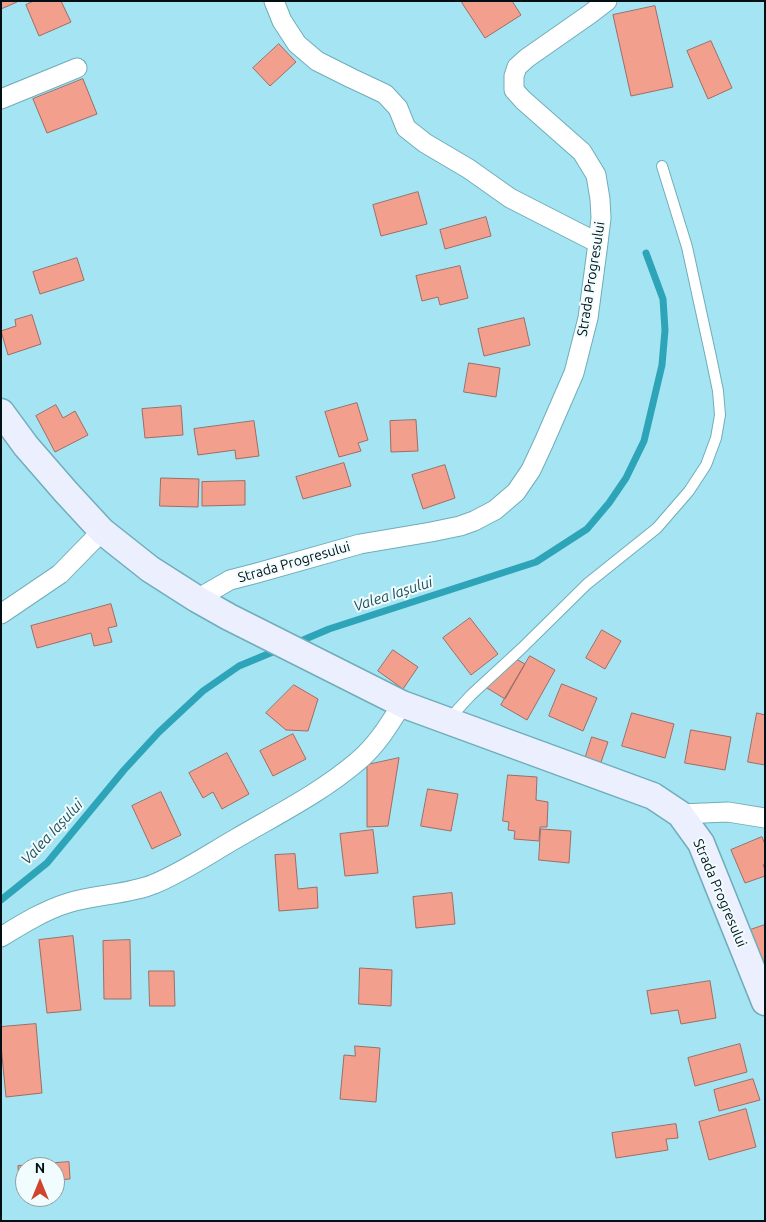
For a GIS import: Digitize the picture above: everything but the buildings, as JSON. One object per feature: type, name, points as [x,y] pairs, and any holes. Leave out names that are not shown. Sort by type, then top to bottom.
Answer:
[{"type":"street","points":[[274,1],[282,21],[297,44],[317,61],[385,94],[398,108],[406,128],[425,143],[468,169],[510,198],[598,243]]},
{"type":"street","name":"Strada Progresului","points":[[197,599],[230,580],[360,544],[460,526],[495,510],[516,492],[531,470],[574,372],[588,318],[601,218],[596,175],[582,152],[514,90],[514,76],[517,68],[527,58],[607,1]]},
{"type":"street","points":[[1,99],[77,68]]},
{"type":"street","name":"Strada Progresului","points":[[1,412],[26,446],[102,531],[150,569],[197,599],[402,704],[653,796],[680,814],[701,843],[765,1002]]},
{"type":"street","points":[[1,614],[60,574],[102,531]]},
{"type":"street","points":[[1,938],[43,913],[68,903],[152,884],[258,826],[321,789],[359,760],[384,734],[402,704]]},
{"type":"street","points":[[680,814],[728,812],[765,818]]},
{"type":"lane","points":[[447,721],[587,584],[657,528],[689,491],[706,465],[716,438],[720,415],[718,391],[687,247],[662,166]]},
{"type":"waterway","name":"Valea Iașului","points":[[296,643],[329,629],[536,562],[587,529],[609,503],[626,478],[644,441],[662,365],[665,330],[663,299],[646,253]]},
{"type":"waterway","name":"Valea Iașului","points":[[1,900],[47,863],[124,770],[159,732],[203,691],[239,666],[280,649]]}]
